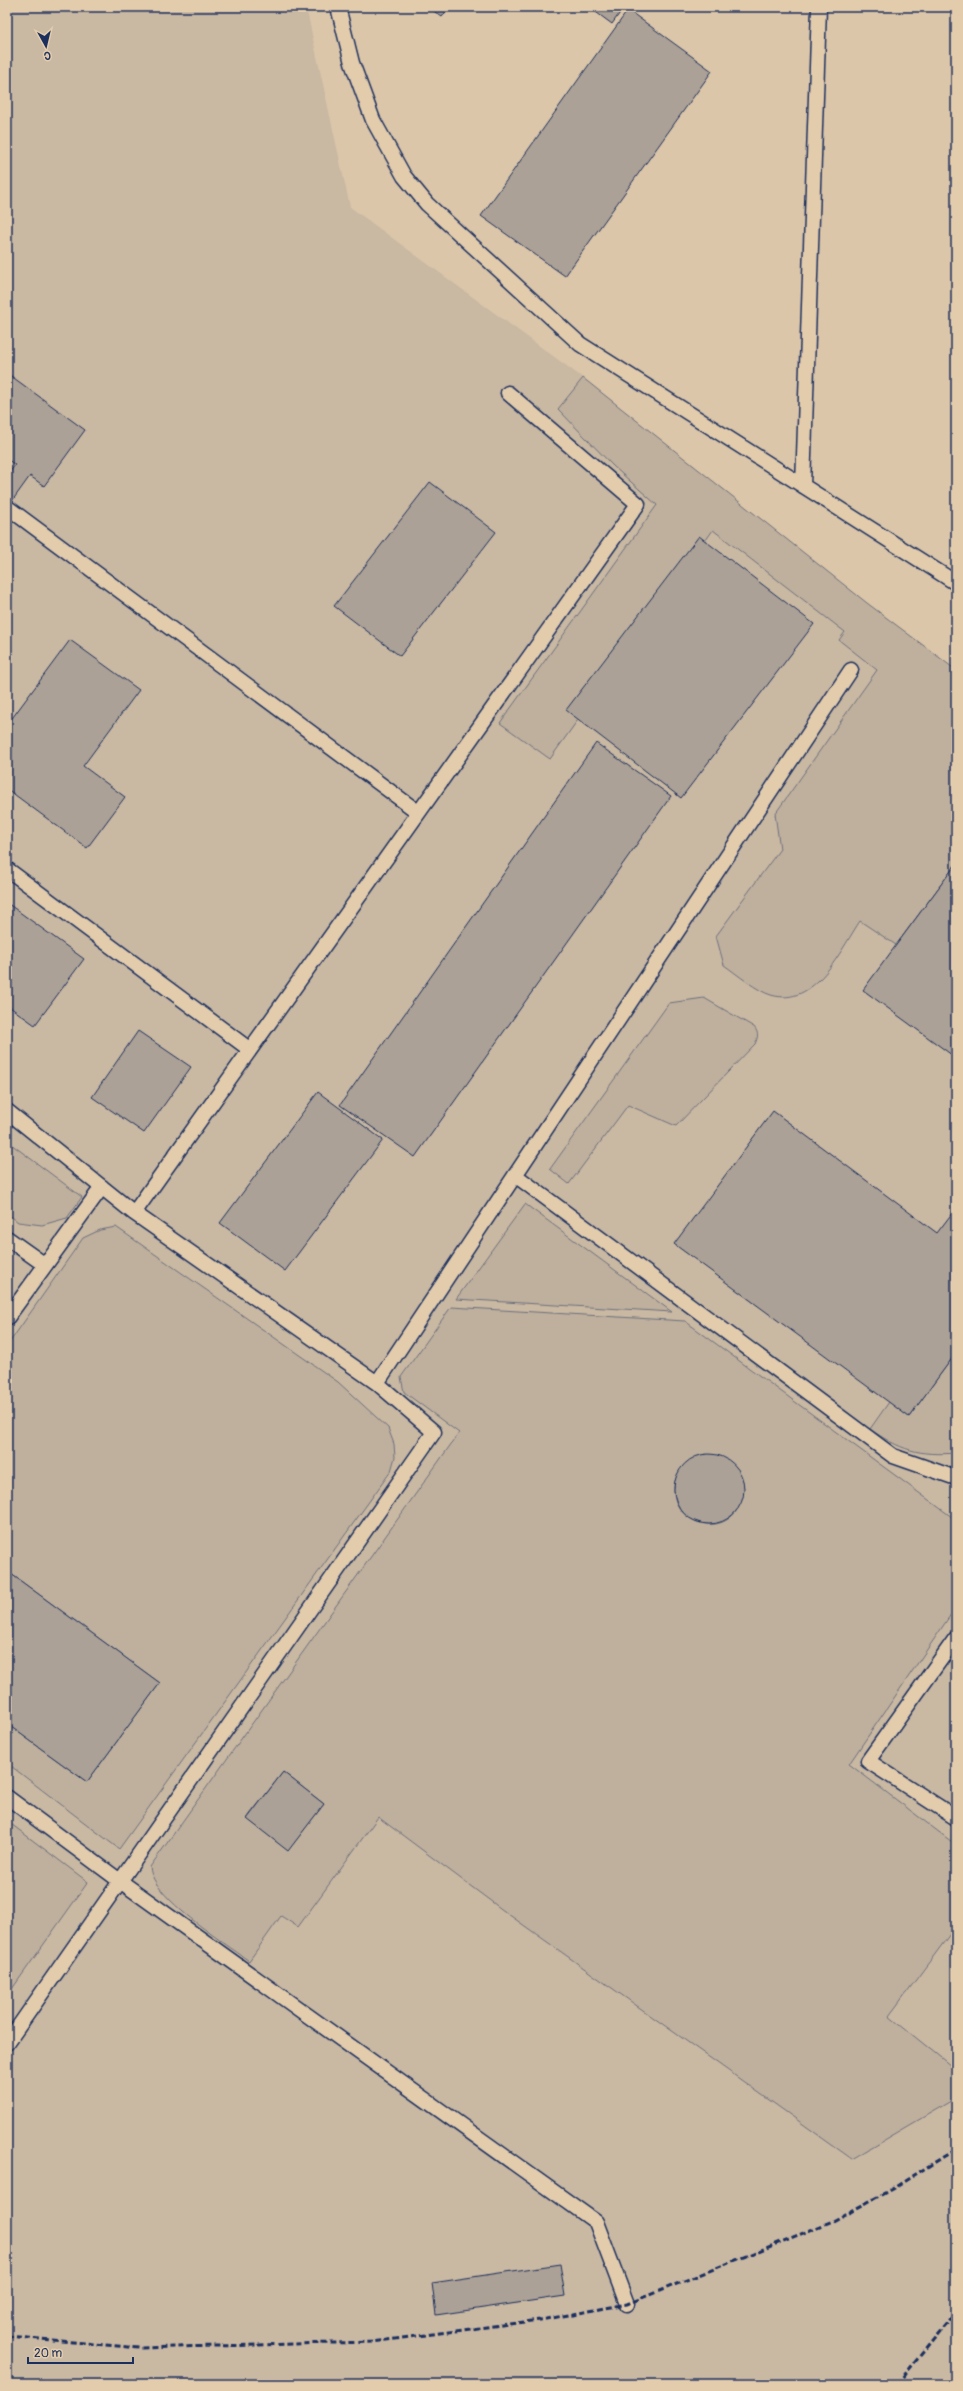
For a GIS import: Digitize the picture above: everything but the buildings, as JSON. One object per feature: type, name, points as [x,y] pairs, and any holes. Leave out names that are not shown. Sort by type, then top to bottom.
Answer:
[{"type":"lane","points":[[338,7],[352,63],[373,120],[404,176],[427,204],[580,344],[956,583]]},
{"type":"lane","points":[[803,486],[819,7]]},
{"type":"lane","points":[[134,1213],[249,1049],[638,504],[508,393]]},
{"type":"lane","points":[[7,507],[418,812]]},
{"type":"lane","points":[[377,1383],[850,670]]},
{"type":"lane","points":[[7,869],[249,1049]]},
{"type":"lane","points":[[7,1111],[134,1213],[377,1383],[434,1432],[7,2043]]},
{"type":"lane","points":[[515,1176],[893,1456],[956,1478]]},
{"type":"lane","points":[[7,1318],[102,1187]]},
{"type":"lane","points":[[7,1238],[45,1265]]},
{"type":"lane","points":[[956,1638],[868,1761],[956,1818]]},
{"type":"lane","points":[[7,1796],[120,1881],[596,2222],[627,2304]]},
{"type":"shaded area","points":[[7,7],[306,7],[350,207],[583,378],[867,603],[956,670],[956,2384],[7,2384]]},
{"type":"shaded area","points":[[583,378],[867,603],[956,670],[956,864],[896,945],[860,921],[835,961],[813,985],[801,993],[787,997],[771,995],[753,986],[724,965],[716,936],[780,849],[775,814],[877,670],[839,640],[845,632],[713,530],[550,759],[500,723],[657,505],[613,466],[558,409]]},
{"type":"shaded area","points":[[704,998],[754,1027],[758,1035],[755,1044],[676,1126],[628,1105],[569,1184],[550,1169],[669,1003]]},
{"type":"shaded area","points":[[7,1141],[82,1197],[67,1218],[42,1225],[18,1222],[7,1213]]},
{"type":"shaded area","points":[[525,1204],[672,1312],[456,1299]]},
{"type":"shaded area","points":[[116,1227],[338,1382],[388,1428],[394,1444],[395,1457],[391,1471],[119,1849],[7,1763],[7,1724],[87,1782],[160,1683],[7,1571],[7,1346],[83,1238],[100,1230]]},
{"type":"shaded area","points":[[451,1307],[685,1321],[956,1520],[956,1607],[849,1764],[956,1845],[956,1926],[889,2016],[956,2070],[956,2098],[852,2159],[508,1914],[378,1817],[298,1927],[281,1916],[249,1961],[207,1931],[163,1892],[154,1879],[150,1867],[459,1433],[404,1392],[401,1377]],"holes":[[[705,1454],[725,1459],[737,1469],[743,1482],[743,1497],[737,1510],[727,1520],[712,1524],[695,1521],[686,1516],[676,1502],[674,1494],[674,1486],[679,1472],[690,1461]],[[283,1772],[324,1804],[288,1850],[247,1818]]]},
{"type":"shaded area","points":[[956,1353],[956,1453],[943,1454],[910,1450],[891,1442],[870,1429],[889,1402],[909,1417]]},
{"type":"shaded area","points":[[7,1821],[88,1882],[7,1996]]},
{"type":"railway","points":[[7,2336],[139,2348],[372,2342],[547,2319],[627,2304],[833,2221],[892,2189],[956,2149]]},
{"type":"railway","points":[[897,2384],[956,2312]]}]
